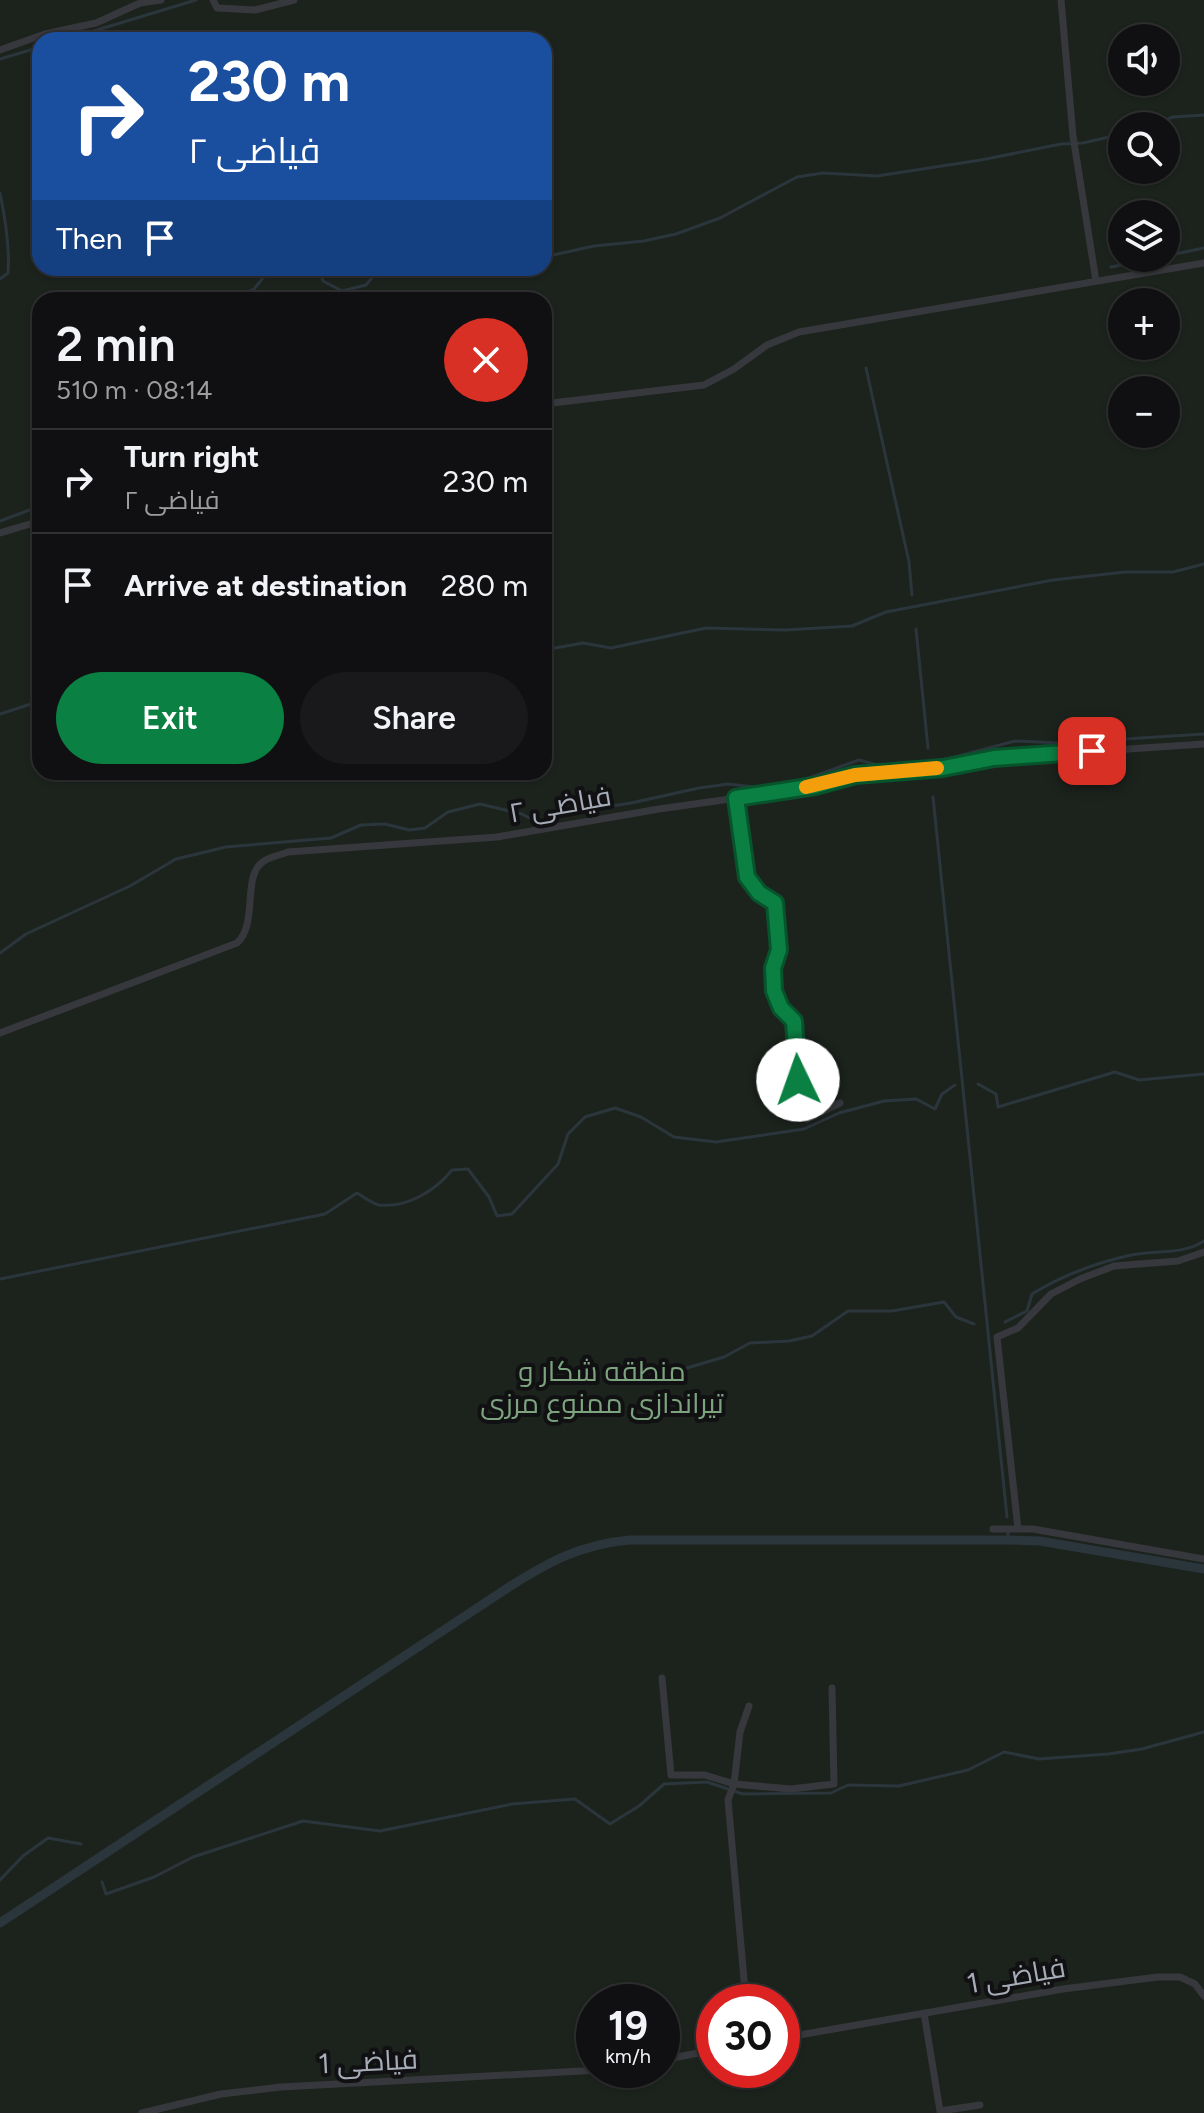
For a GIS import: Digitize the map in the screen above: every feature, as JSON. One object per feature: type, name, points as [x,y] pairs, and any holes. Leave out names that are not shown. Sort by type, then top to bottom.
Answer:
[{"type":"street","points":[[54,32],[96,23],[140,3],[161,0]]},
{"type":"street","points":[[213,1],[217,8],[255,10],[294,0]]},
{"type":"street","points":[[1061,0],[1074,139],[1096,281]]},
{"type":"street","points":[[0,50],[32,39]]},
{"type":"street","points":[[552,403],[704,385],[767,345],[799,332],[1204,263]]},
{"type":"street","points":[[0,533],[32,523]]},
{"type":"street","name":"فیاضی ۲","points":[[0,1033],[237,943],[246,931],[252,877],[261,862],[288,852],[497,837],[815,786],[855,775],[943,768],[994,758],[1204,744]]},
{"type":"street","points":[[736,798],[747,877],[759,893],[775,903],[779,950],[773,968],[774,991],[781,1008],[794,1021],[798,1080],[807,1119],[840,1103]]},
{"type":"street","points":[[1018,1529],[997,1337],[1018,1328],[1051,1294],[1080,1279],[1114,1266],[1178,1261],[1204,1252]]},
{"type":"street","points":[[993,1529],[1079,1536],[1204,1559]]},
{"type":"street","points":[[662,1678],[671,1775],[705,1775],[734,1785],[791,1789],[834,1784],[832,1688]]},
{"type":"street","points":[[744,1984],[728,1800],[734,1785],[740,1732],[749,1706]]},
{"type":"street","name":"فیاضی 1","points":[[800,2035],[1063,1989],[1158,1977],[1180,1977],[1195,1984],[1204,1996]]},
{"type":"street","points":[[924,2013],[940,2111],[980,2105]]},
{"type":"street","name":"فیاضی 1","points":[[142,2113],[221,2094],[281,2087],[576,2071]]},
{"type":"green space","name":"منطقه شکار و تیراندازی ممنوع مرزی","points":[[0,0],[1204,0],[1204,2113],[0,2113]]},
{"type":"waterway","points":[[90,32],[196,0]]},
{"type":"waterway","points":[[0,59],[32,49]]},
{"type":"waterway","points":[[1180,117],[1204,115]]},
{"type":"waterway","points":[[552,255],[676,234],[720,218],[797,177],[823,173],[877,176],[1108,137]]},
{"type":"waterway","points":[[0,193],[7,233],[8,263],[8,273],[0,279]]},
{"type":"waterway","points":[[1180,253],[1204,248]]},
{"type":"waterway","points":[[247,292],[254,289],[265,276]]},
{"type":"waterway","points":[[321,276],[323,281],[342,291],[366,285],[373,276]]},
{"type":"waterway","points":[[866,368],[909,562],[912,595]]},
{"type":"waterway","points":[[0,521],[32,509]]},
{"type":"waterway","points":[[552,649],[583,643],[611,648],[706,628],[786,630],[852,626],[886,612],[1053,580],[1125,572],[1173,572],[1204,564]]},
{"type":"waterway","points":[[916,629],[928,748]]},
{"type":"waterway","points":[[0,714],[32,704]]},
{"type":"waterway","points":[[0,953],[26,934],[130,886],[176,859],[226,847],[331,838],[361,825],[385,824],[409,830],[425,828],[448,812],[480,804],[522,814],[539,823],[559,814],[699,788],[728,784],[763,788],[803,780],[859,760],[881,766],[915,764],[1015,741],[1061,743],[1204,734]]},
{"type":"waterway","points":[[933,797],[1007,1517]]},
{"type":"waterway","points":[[978,1084],[996,1094],[998,1107],[1115,1072],[1139,1080],[1204,1074]]},
{"type":"waterway","points":[[0,1279],[325,1214],[357,1193],[379,1205],[400,1204],[429,1191],[452,1170],[468,1169],[489,1197],[497,1216],[512,1214],[558,1164],[568,1134],[585,1117],[615,1108],[641,1117],[674,1137],[716,1142],[804,1129],[839,1113],[884,1101],[916,1099],[935,1109],[942,1094],[955,1085]]},
{"type":"waterway","points":[[1005,1322],[1027,1311],[1032,1294],[1080,1270],[1131,1255],[1178,1250],[1204,1241]]},
{"type":"waterway","points":[[680,1370],[724,1357],[750,1343],[812,1336],[848,1311],[892,1311],[944,1302],[956,1317],[974,1324]]},
{"type":"waterway","points":[[1008,1533],[1008,1540]]},
{"type":"waterway","points":[[0,1923],[509,1587],[538,1569],[580,1550],[629,1540],[1008,1540],[1040,1541],[1204,1569]]},
{"type":"waterway","points":[[102,1882],[106,1894],[154,1877],[193,1857],[303,1821],[380,1831],[512,1804],[575,1799],[610,1824],[639,1806],[664,1784],[707,1782],[743,1794],[831,1793],[848,1785],[899,1786],[968,1770],[1004,1752],[1039,1759],[1108,1754],[1142,1749],[1204,1732]]},
{"type":"waterway","points":[[0,1880],[23,1856],[48,1838],[81,1844]]},
{"type":"slow traffic","points":[[806,787],[855,775],[937,768]]},
{"type":"route","points":[[798,1080],[794,1021],[781,1008],[774,991],[773,968],[779,950],[775,903],[759,893],[747,877],[736,798],[815,786],[855,775],[943,768],[994,758],[1092,751]]}]
